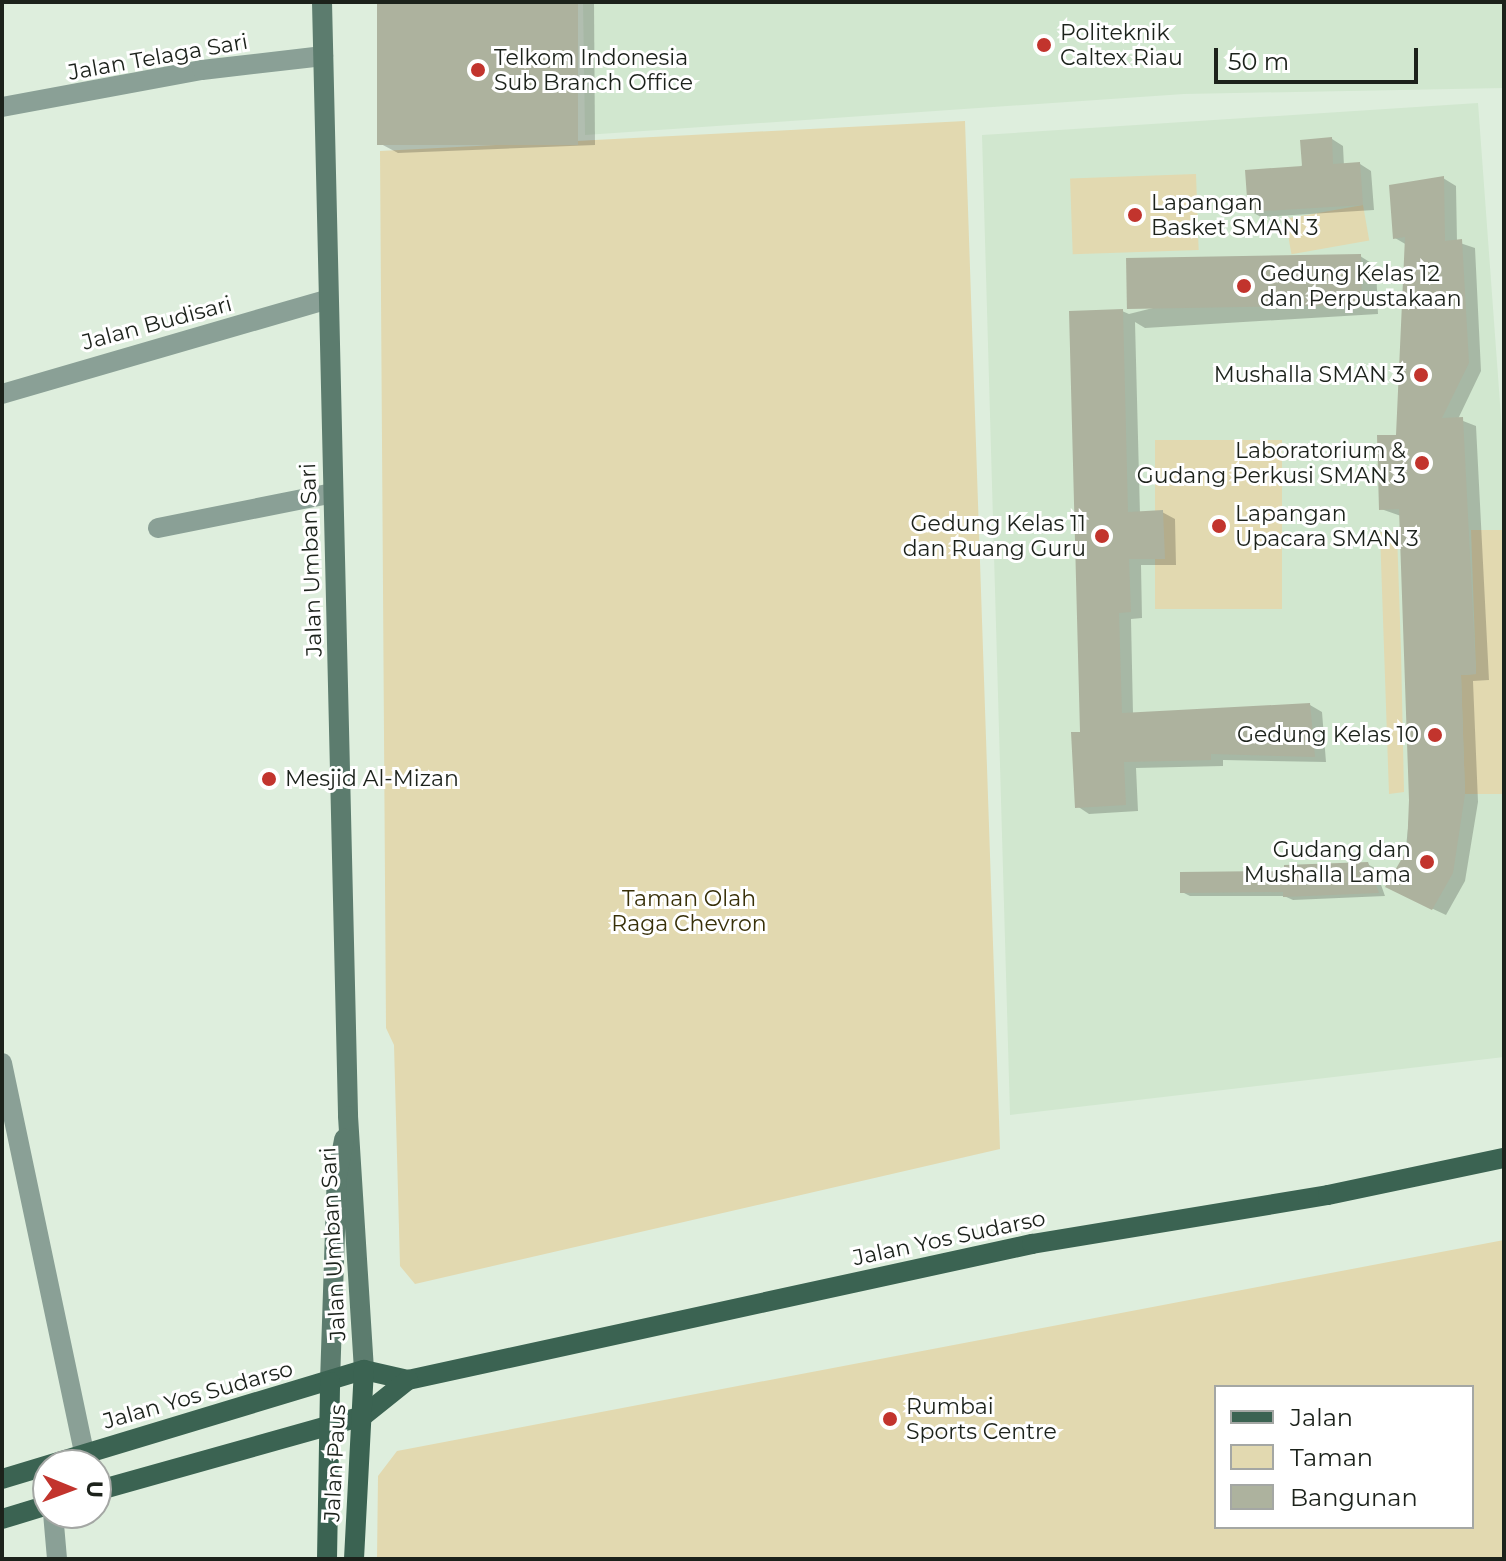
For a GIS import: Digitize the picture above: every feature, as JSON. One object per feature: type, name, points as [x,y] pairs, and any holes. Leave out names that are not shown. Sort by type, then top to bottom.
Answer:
[{"type":"main road","name":"Jalan Umban Sari","points":[[322,2],[325,300],[333,493],[348,1116],[364,1370]]},
{"type":"main road","name":"Jalan Umban Sari","points":[[330,1382],[337,1176],[348,1116]]},
{"type":"main road","name":"Jalan Yos Sudarso","points":[[95,1449],[364,1370],[408,1380],[1032,1244],[1328,1195],[1504,1158]]},
{"type":"main road","name":"Jalan Paus","points":[[354,1559],[364,1370]]},
{"type":"main road","name":"Jalan Yos Sudarso","points":[[112,1486],[363,1416],[408,1380]]},
{"type":"main road","name":"Jalan Paus","points":[[327,1559],[330,1382]]},
{"type":"main road","name":"Jalan Yos Sudarso","points":[[2,1479],[32,1469]]},
{"type":"main road","points":[[2,1519],[32,1510]]},
{"type":"street","name":"Jalan Telaga Sari","points":[[2,107],[202,70],[323,56]]},
{"type":"street","name":"Jalan Budisari","points":[[2,394],[325,300]]},
{"type":"street","points":[[158,528],[333,493]]},
{"type":"street","points":[[2,1063],[83,1449]]},
{"type":"street","points":[[54,1529],[57,1559]]},
{"type":"shaded area","name":"Politeknik Caltex Riau","points":[[583,2],[1504,2],[1504,88],[1184,94],[585,135]]},
{"type":"shaded area","points":[[1478,103],[1504,458],[1504,1057],[1010,1115],[982,135]]},
{"type":"green space","name":"Taman Olah Raga Chevron","points":[[965,121],[1000,1149],[415,1284],[400,1266],[394,1045],[386,1028],[380,151]]},
{"type":"green space","name":"Lapangan Basket SMAN 3","points":[[1196,174],[1199,250],[1073,254],[1070,178]]},
{"type":"green space","points":[[1363,205],[1369,240],[1291,254],[1285,219]]},
{"type":"green space","name":"Lapangan Upacara SMAN 3","points":[[1155,440],[1282,440],[1282,609],[1155,609]]},
{"type":"green space","points":[[1471,530],[1504,530],[1504,794],[1465,794],[1461,675],[1476,674]]},
{"type":"green space","points":[[1380,532],[1397,532],[1404,792],[1389,794]]},
{"type":"green space","name":"Rumbai Sports Centre","points":[[1504,1240],[1504,1559],[377,1559],[378,1476],[397,1451]]},
{"type":"building","name":"Telkom Indonesia Sub Branch Office","points":[[377,2],[578,2],[578,145],[377,145]]},
{"type":"building","points":[[1332,137],[1333,164],[1360,162],[1363,205],[1248,212],[1245,170],[1302,166],[1300,140]]},
{"type":"building","points":[[1444,176],[1445,241],[1462,239],[1469,363],[1442,418],[1463,417],[1476,674],[1461,675],[1465,794],[1453,873],[1432,910],[1385,887],[1407,850],[1409,800],[1399,509],[1379,510],[1377,435],[1396,435],[1405,237],[1393,239],[1389,185]]},
{"type":"building","name":"Gedung Kelas 12 dan Perpustakaan","points":[[1361,254],[1362,305],[1127,309],[1126,258]]},
{"type":"building","points":[[1123,309],[1128,512],[1163,510],[1165,559],[1129,559],[1131,612],[1119,613],[1122,713],[1310,703],[1315,757],[1211,754],[1211,760],[1124,762],[1126,805],[1075,808],[1071,732],[1080,732],[1069,311]]},
{"type":"building","points":[[1368,862],[1379,893],[1283,897],[1283,892],[1180,893],[1180,872],[1284,871],[1284,865]]},
{"type":"place","name":"Politeknik Caltex Riau","points":[[1044,45]]},
{"type":"place","name":"Telkom Indonesia Sub Branch Office","points":[[478,70]]},
{"type":"place","name":"Lapangan Basket SMAN 3","points":[[1135,215]]},
{"type":"place","name":"Gedung Kelas 12 dan Perpustakaan","points":[[1244,286]]},
{"type":"place","name":"Mushalla SMAN 3","points":[[1421,375]]},
{"type":"place","name":"Laboratorium & Gudang Perkusi SMAN 3","points":[[1422,463]]},
{"type":"place","name":"Lapangan Upacara SMAN 3","points":[[1219,526]]},
{"type":"place","name":"Gedung Kelas 11 dan Ruang Guru","points":[[1102,536]]},
{"type":"place","name":"Gedung Kelas 10","points":[[1435,735]]},
{"type":"place","name":"Mesjid Al-Mizan","points":[[269,779]]},
{"type":"place","name":"Gudang dan Mushalla Lama","points":[[1427,862]]},
{"type":"place","name":"Rumbai Sports Centre","points":[[890,1419]]}]
